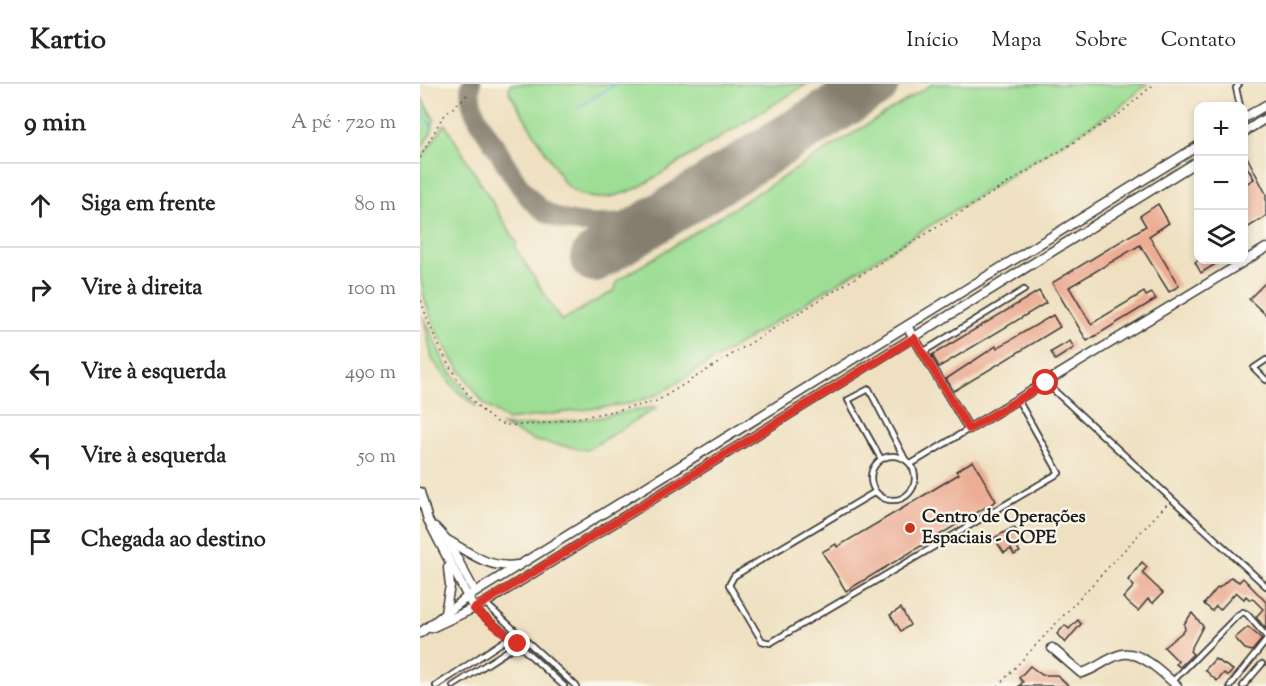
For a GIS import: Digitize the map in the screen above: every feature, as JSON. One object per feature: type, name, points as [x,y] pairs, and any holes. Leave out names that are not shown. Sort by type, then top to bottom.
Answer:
[{"type":"street","points":[[1248,116],[1266,105]]},
{"type":"street","points":[[1248,129],[1266,118]]},
{"type":"street","points":[[420,633],[475,592],[1194,148]]},
{"type":"street","points":[[420,633],[484,603],[1194,164]]},
{"type":"street","points":[[907,326],[969,429],[1266,248]]},
{"type":"street","points":[[928,313],[927,323],[936,325]]},
{"type":"street","points":[[857,357],[865,359],[867,365],[865,369]]},
{"type":"street","points":[[420,492],[428,520],[466,598],[474,609]]},
{"type":"street","points":[[428,520],[447,540],[475,592]]},
{"type":"street","points":[[447,540],[488,563],[505,567],[520,564]]},
{"type":"street","points":[[445,613],[450,586],[448,562]]},
{"type":"street","points":[[1052,648],[1081,674],[1124,654],[1148,662],[1175,684]]},
{"type":"lane","points":[[1239,84],[1236,88],[1239,102]]},
{"type":"lane","points":[[923,352],[1024,290]]},
{"type":"lane","points":[[1266,360],[1254,368],[1266,380]]},
{"type":"lane","points":[[1046,383],[1266,586]]},
{"type":"lane","points":[[881,459],[849,400],[870,389],[905,459],[911,464],[916,479],[909,493],[897,501],[884,500],[875,492],[870,482],[872,470],[881,459],[892,457],[905,459]]},
{"type":"lane","points":[[875,492],[734,576],[729,585],[762,641],[770,643],[1059,473],[1018,400]]},
{"type":"lane","points":[[911,464],[969,429]]},
{"type":"lane","points":[[484,603],[576,686]]},
{"type":"lane","points":[[474,609],[510,637],[564,686]]},
{"type":"lane","points":[[1175,684],[1243,612],[1266,636]]},
{"type":"lane","points":[[436,686],[510,637]]},
{"type":"lane","points":[[1230,686],[1266,641]]},
{"type":"lane","points":[[453,686],[518,644]]},
{"type":"lane","points":[[1243,686],[1262,664]]},
{"type":"path","points":[[420,295],[430,329],[448,364],[475,402],[495,421],[511,426],[529,424],[657,401],[1121,113],[1154,84]]},
{"type":"path","points":[[420,158],[442,118],[470,92]]},
{"type":"path","points":[[998,686],[1171,499]]},
{"type":"green space","points":[[510,84],[807,84],[638,188],[600,198],[583,195],[565,184],[509,92]]},
{"type":"green space","points":[[932,84],[1147,84],[1116,110],[659,394],[633,403],[508,420],[484,404],[453,360],[434,326],[420,275],[420,160],[445,124],[517,243],[515,247],[561,321],[615,290],[617,281]]},
{"type":"green space","points":[[420,96],[434,119],[431,133],[420,150]]},
{"type":"green space","points":[[424,317],[445,364],[477,407],[456,390],[432,359]]},
{"type":"green space","points":[[656,408],[587,450],[536,441],[501,425],[515,427],[596,418]]},
{"type":"building","points":[[1248,159],[1266,194],[1266,216],[1248,227],[1248,183],[1254,179],[1248,169]]},
{"type":"building","points":[[1158,204],[1169,223],[1149,236],[1179,286],[1169,292],[1140,245],[1069,287],[1091,324],[1144,292],[1146,296],[1152,293],[1156,299],[1087,341],[1052,283],[1146,226],[1140,216]]},
{"type":"building","points":[[1196,264],[1216,264],[1201,273]]},
{"type":"building","points":[[1266,282],[1266,315],[1249,299]]},
{"type":"building","points":[[1039,291],[1046,303],[939,367],[932,355]]},
{"type":"building","points":[[1053,315],[1060,327],[954,391],[946,379],[996,346],[997,348]]},
{"type":"building","points":[[1070,341],[1074,348],[1055,360],[1051,352]]},
{"type":"building","name":"Centro de Operações Espaciais - COPE","points":[[973,461],[996,501],[846,591],[822,552],[836,544],[837,547],[908,505],[959,474],[956,471]]},
{"type":"building","points":[[1014,527],[1023,541],[1016,546],[1020,552],[1014,555],[1011,549],[1004,553],[994,538]]},
{"type":"building","points":[[1142,562],[1147,567],[1142,573],[1163,593],[1153,603],[1148,599],[1138,611],[1123,598],[1134,586],[1128,580]]},
{"type":"building","points":[[1231,577],[1239,582],[1243,578],[1266,602],[1266,629],[1256,617],[1263,609],[1252,598],[1250,600],[1246,596],[1244,599],[1236,592],[1220,610],[1216,606],[1212,611],[1204,604],[1218,587]]},
{"type":"building","points":[[901,608],[910,625],[901,631],[890,615]]},
{"type":"building","points":[[1192,613],[1203,626],[1190,651],[1193,654],[1180,667],[1176,664],[1178,661],[1164,647],[1185,630],[1184,624]]},
{"type":"building","points":[[1078,620],[1081,624],[1065,643],[1057,634],[1065,625],[1069,629]]},
{"type":"building","points":[[1248,627],[1262,639],[1252,651],[1245,649],[1235,638]]},
{"type":"building","points":[[1215,659],[1233,670],[1228,676],[1224,673],[1217,681],[1205,670]]},
{"type":"building","points":[[1030,666],[1042,675],[1057,675],[1069,686],[1019,686],[1023,682],[1019,678]]},
{"type":"waterway","points":[[579,107],[616,84]]},
{"type":"waterway","points":[[420,108],[433,129]]},
{"type":"taxiway","points":[[471,84],[471,101],[481,124],[517,181],[538,206],[565,220],[584,223],[628,223],[661,215]]},
{"type":"runway","points":[[594,258],[875,84]]},
{"type":"place","name":"Centro de Operações Espaciais - COPE","points":[[910,528]]},
{"type":"route","points":[[518,644],[474,609],[914,338],[969,429],[1046,383]]}]
